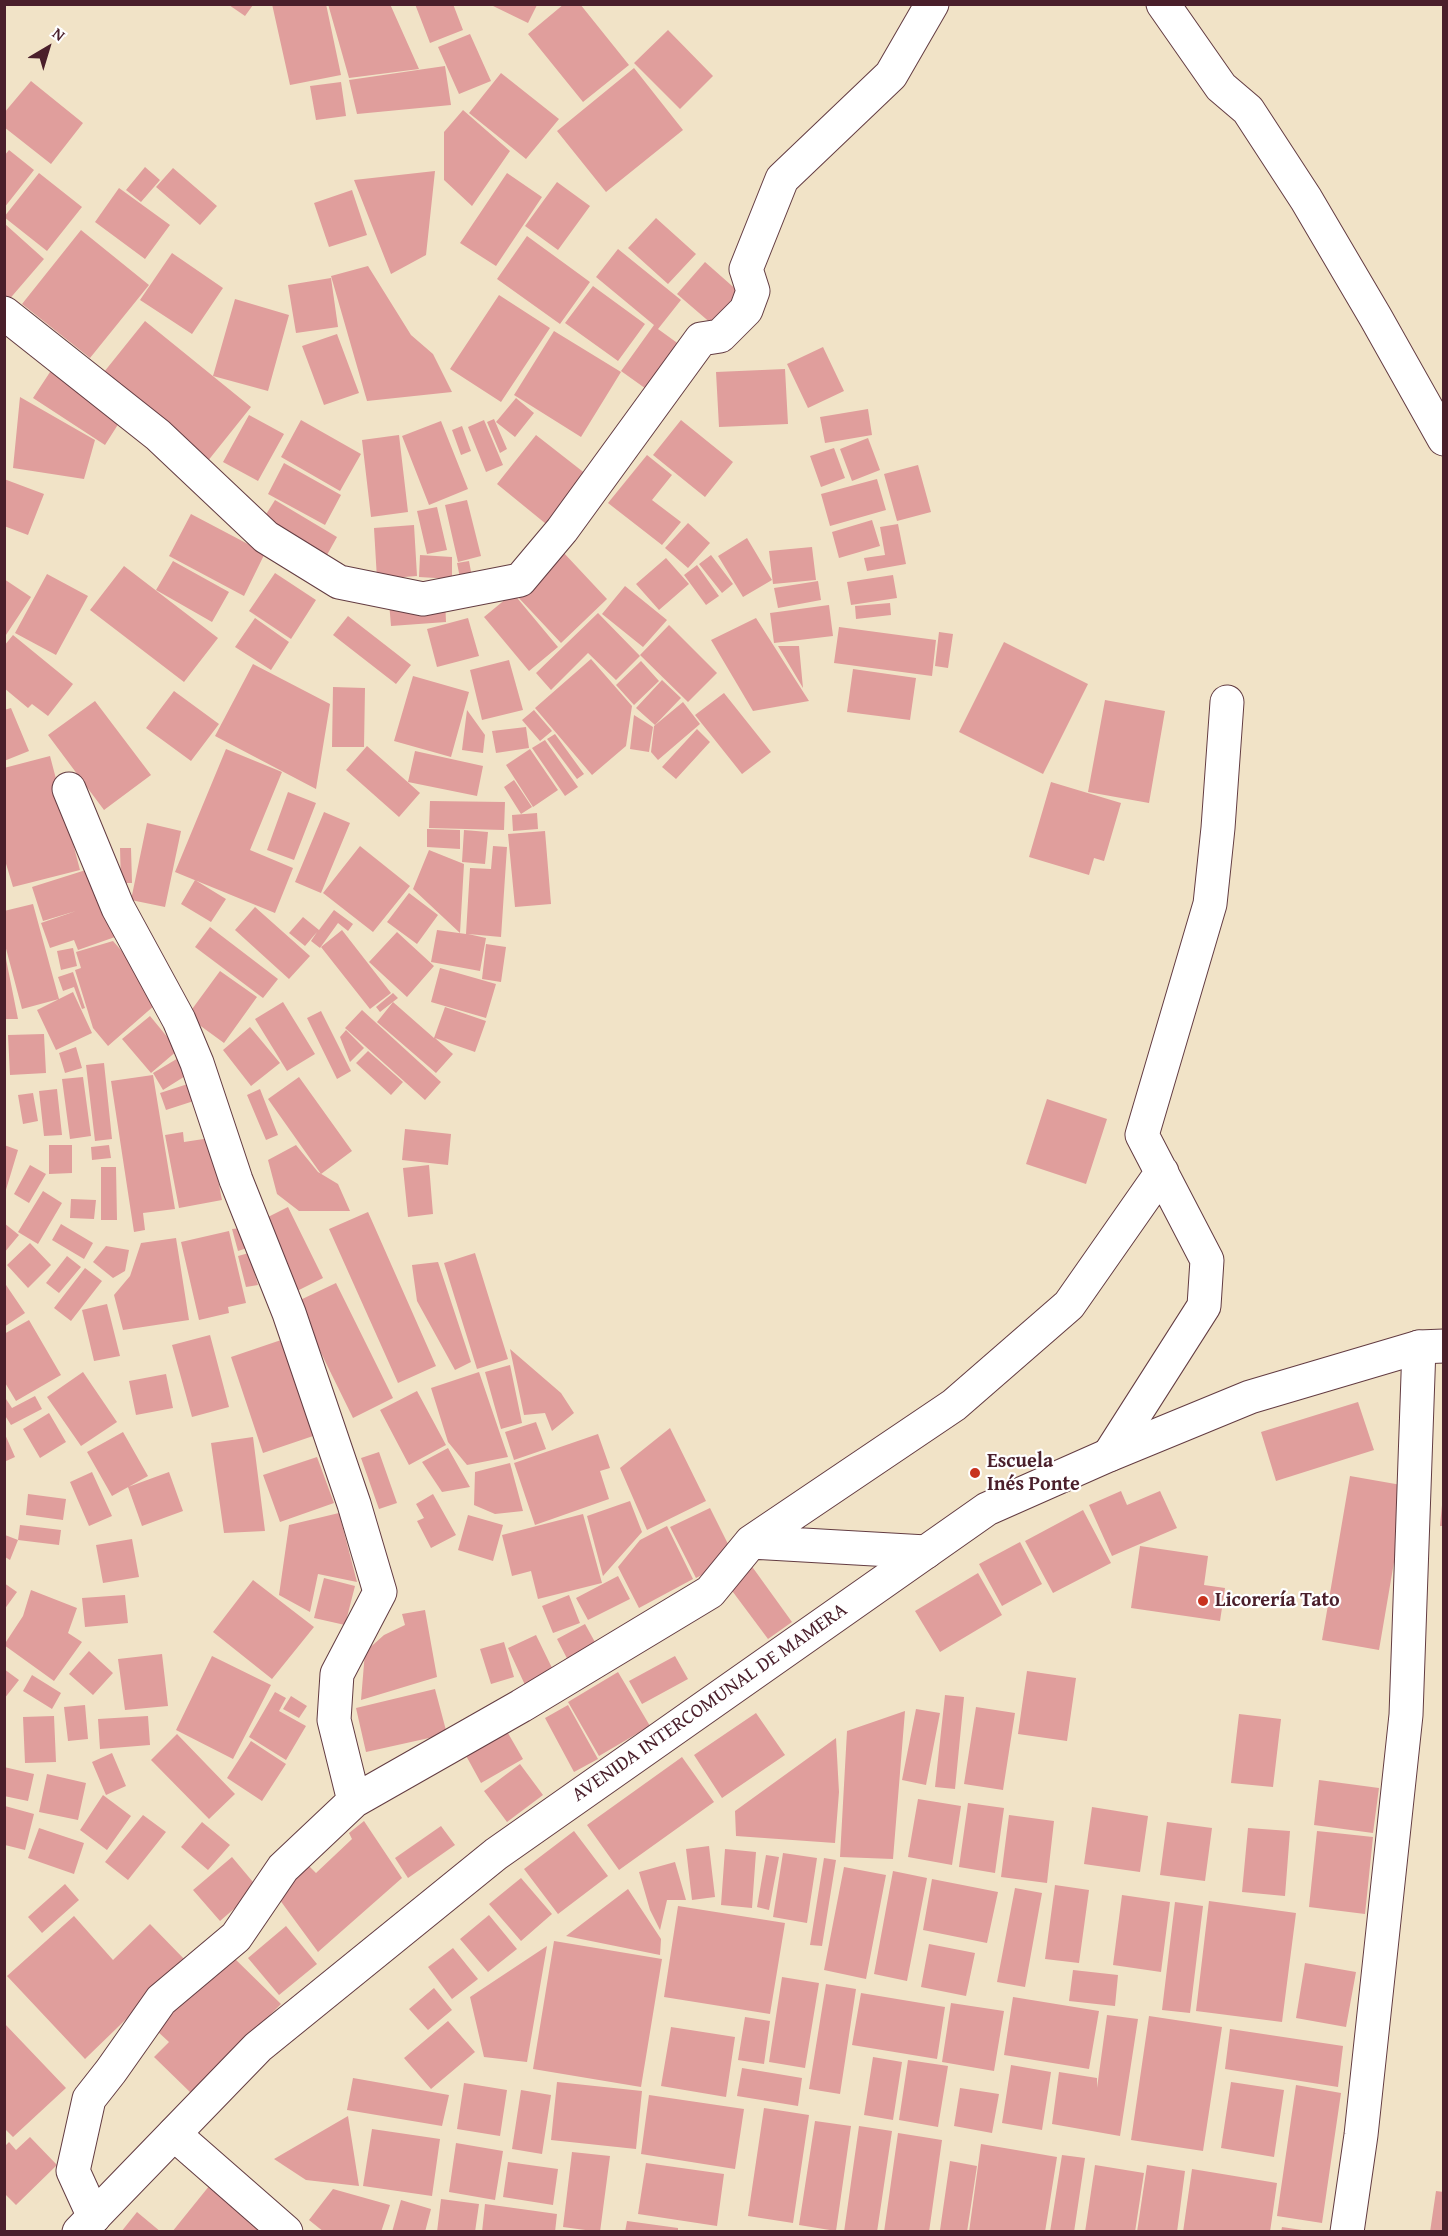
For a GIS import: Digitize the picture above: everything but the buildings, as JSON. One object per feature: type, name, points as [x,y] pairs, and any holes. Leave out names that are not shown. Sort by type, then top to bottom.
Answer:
[{"type":"street","points":[[4,313],[158,435],[266,537],[339,582],[423,599],[520,580],[562,530],[701,339],[720,336],[747,310],[753,291],[746,269],[782,179],[891,75],[932,4]]},
{"type":"street","points":[[1163,4],[1221,87],[1248,110],[1306,199],[1443,438]]},
{"type":"street","points":[[1109,1455],[1203,1306],[1207,1260],[1143,1135],[1210,904],[1227,702]]},
{"type":"street","points":[[69,789],[118,908],[179,1020],[197,1063],[236,1180],[297,1335],[354,1504],[380,1592],[337,1674],[334,1720],[354,1801]]},
{"type":"street","points":[[87,2224],[73,2171],[89,2099],[161,2000],[236,1937],[283,1868],[354,1801],[521,1706],[710,1592],[751,1542],[954,1405],[1069,1305],[1162,1172]]},
{"type":"street","points":[[1347,2232],[1362,2123],[1406,1715],[1431,1346]]},
{"type":"street","name":"AVENIDA INTERCOMUNAL DE MAMERA","points":[[87,2224],[258,2047],[496,1854],[987,1509],[1109,1455],[1250,1397],[1431,1346]]},
{"type":"street","points":[[751,1542],[926,1552]]},
{"type":"street","points":[[174,2134],[286,2232]]},
{"type":"place","name":"Escuela Inés Ponte","points":[[975,1473]]},
{"type":"place","name":"Licorería Tato","points":[[1203,1601]]}]
